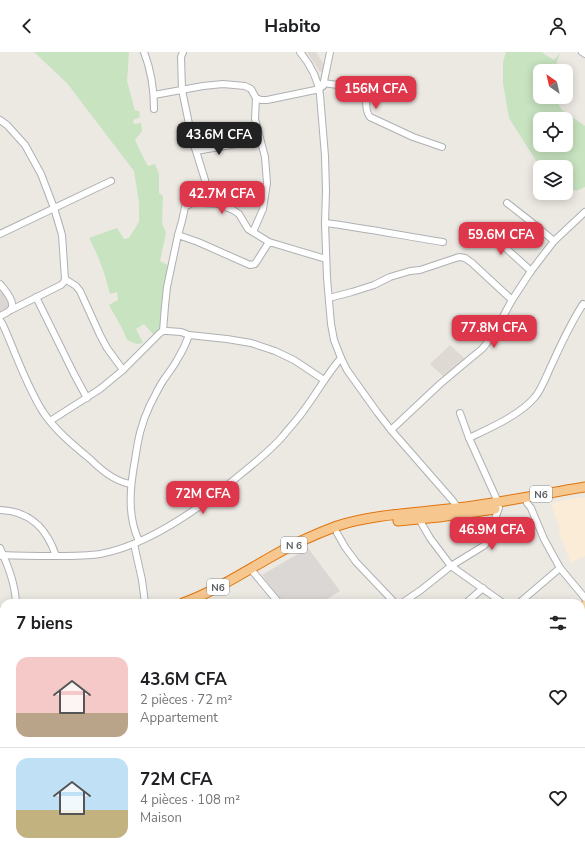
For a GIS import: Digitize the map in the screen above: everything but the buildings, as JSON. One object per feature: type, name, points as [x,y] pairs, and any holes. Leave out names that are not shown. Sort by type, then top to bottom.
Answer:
[{"type":"highway","name":"N6","points":[[338,529],[498,505],[585,487]]},
{"type":"highway","name":"N6","points":[[498,505],[527,503],[585,493]]},
{"type":"highway","name":"N 6","points":[[253,570],[286,555],[303,543],[338,529]]},
{"type":"highway","name":"N6","points":[[206,599],[220,592],[253,570]]},
{"type":"highway","name":"N6","points":[[192,599],[253,570]]},
{"type":"street","points":[[144,52],[149,64],[154,94],[154,109]]},
{"type":"street","points":[[183,52],[181,57],[182,90],[191,137],[205,180],[203,203]]},
{"type":"street","points":[[300,52],[306,60],[321,89]]},
{"type":"street","points":[[330,52],[321,89],[325,156],[325,223],[328,298],[334,340],[347,370],[391,430],[453,501],[458,511]]},
{"type":"street","points":[[154,94],[223,84],[245,86],[251,89],[256,98],[256,119],[265,157],[267,183],[263,209],[253,232]]},
{"type":"street","points":[[256,98],[267,100],[321,89],[360,88],[365,93],[367,114],[370,117],[413,137],[442,147]]},
{"type":"street","points":[[0,120],[7,125],[25,145],[41,174],[54,208],[62,235],[65,279],[61,285],[0,316]]},
{"type":"street","points":[[196,151],[260,140]]},
{"type":"street","points":[[0,234],[111,181]]},
{"type":"street","points":[[163,331],[167,287],[178,235],[185,207],[192,203],[220,204],[239,214],[248,229],[269,242],[326,259]]},
{"type":"street","points":[[507,203],[535,224],[554,241]]},
{"type":"street","points":[[391,430],[440,384],[488,343],[500,324],[512,300],[531,271],[554,241],[585,212]]},
{"type":"street","points":[[325,223],[352,226],[384,233],[443,242]]},
{"type":"street","points":[[482,229],[498,241],[531,271]]},
{"type":"street","points":[[178,235],[198,242],[250,265],[255,264],[269,242]]},
{"type":"street","points":[[328,298],[374,285],[390,277],[410,271],[420,270],[459,257],[465,258],[472,263],[512,300]]},
{"type":"street","points":[[65,279],[76,286],[80,291],[107,348],[123,370]]},
{"type":"street","points":[[0,284],[12,302],[11,310]]},
{"type":"street","points":[[36,297],[87,398]]},
{"type":"street","points":[[469,438],[509,417],[524,407],[535,397],[574,318],[584,304]]},
{"type":"street","points":[[0,320],[33,395],[50,421],[66,438],[113,478],[123,483],[131,484]]},
{"type":"street","points":[[50,421],[100,389],[123,370],[163,331],[181,332],[189,336],[251,343],[294,360],[324,380]]},
{"type":"street","points":[[144,599],[136,534],[133,524],[131,484],[143,421],[164,378],[177,361],[189,336]]},
{"type":"street","points":[[1,555],[29,557],[80,556],[101,553],[137,543],[192,512],[259,460],[304,410],[341,358]]},
{"type":"street","points":[[408,599],[451,566],[485,545],[498,505],[469,438],[460,413]]},
{"type":"street","points":[[527,503],[531,508],[544,539],[560,568],[585,598]]},
{"type":"street","points":[[0,510],[19,514],[34,521],[44,531],[52,544],[56,556]]},
{"type":"street","points":[[419,516],[430,538],[451,566],[498,599]]},
{"type":"street","points":[[338,529],[346,547],[356,562],[391,599]]},
{"type":"street","points":[[0,548],[1,555],[9,569],[13,582],[15,599]]},
{"type":"street","points":[[524,599],[560,568]]},
{"type":"street","points":[[253,570],[276,599]]},
{"type":"street","points":[[471,599],[483,588]]},
{"type":"shaded area","points":[[307,52],[316,52],[326,68],[320,72]]},
{"type":"shaded area","points":[[0,289],[10,304],[9,307],[0,313]]},
{"type":"shaded area","points":[[450,345],[466,360],[446,379],[430,364]]},
{"type":"shaded area","points":[[585,497],[585,556],[571,563],[559,534],[560,529],[551,504],[559,501]]},
{"type":"shaded area","points":[[308,548],[340,591],[327,599],[280,599],[262,575]]},
{"type":"green space","points":[[34,52],[129,52],[127,81],[135,111],[139,111],[140,117],[133,120],[134,124],[141,123],[142,131],[135,140],[148,166],[155,164],[159,174],[159,193],[163,196],[162,223],[166,233],[160,261],[171,267],[166,316],[167,325],[155,336],[144,324],[136,329],[143,343],[137,344],[127,340],[109,305],[118,300],[117,292],[110,294],[101,265],[89,238],[117,228],[124,239],[129,238],[139,222],[139,202],[134,171],[67,83]]},
{"type":"green space","points":[[506,52],[541,52],[554,60],[560,53],[556,64],[533,64],[533,104],[558,104],[565,112],[533,112],[533,152],[573,152],[573,118],[585,126],[585,187],[576,191],[573,190],[573,160],[536,160],[509,118],[503,83],[503,62]]}]
